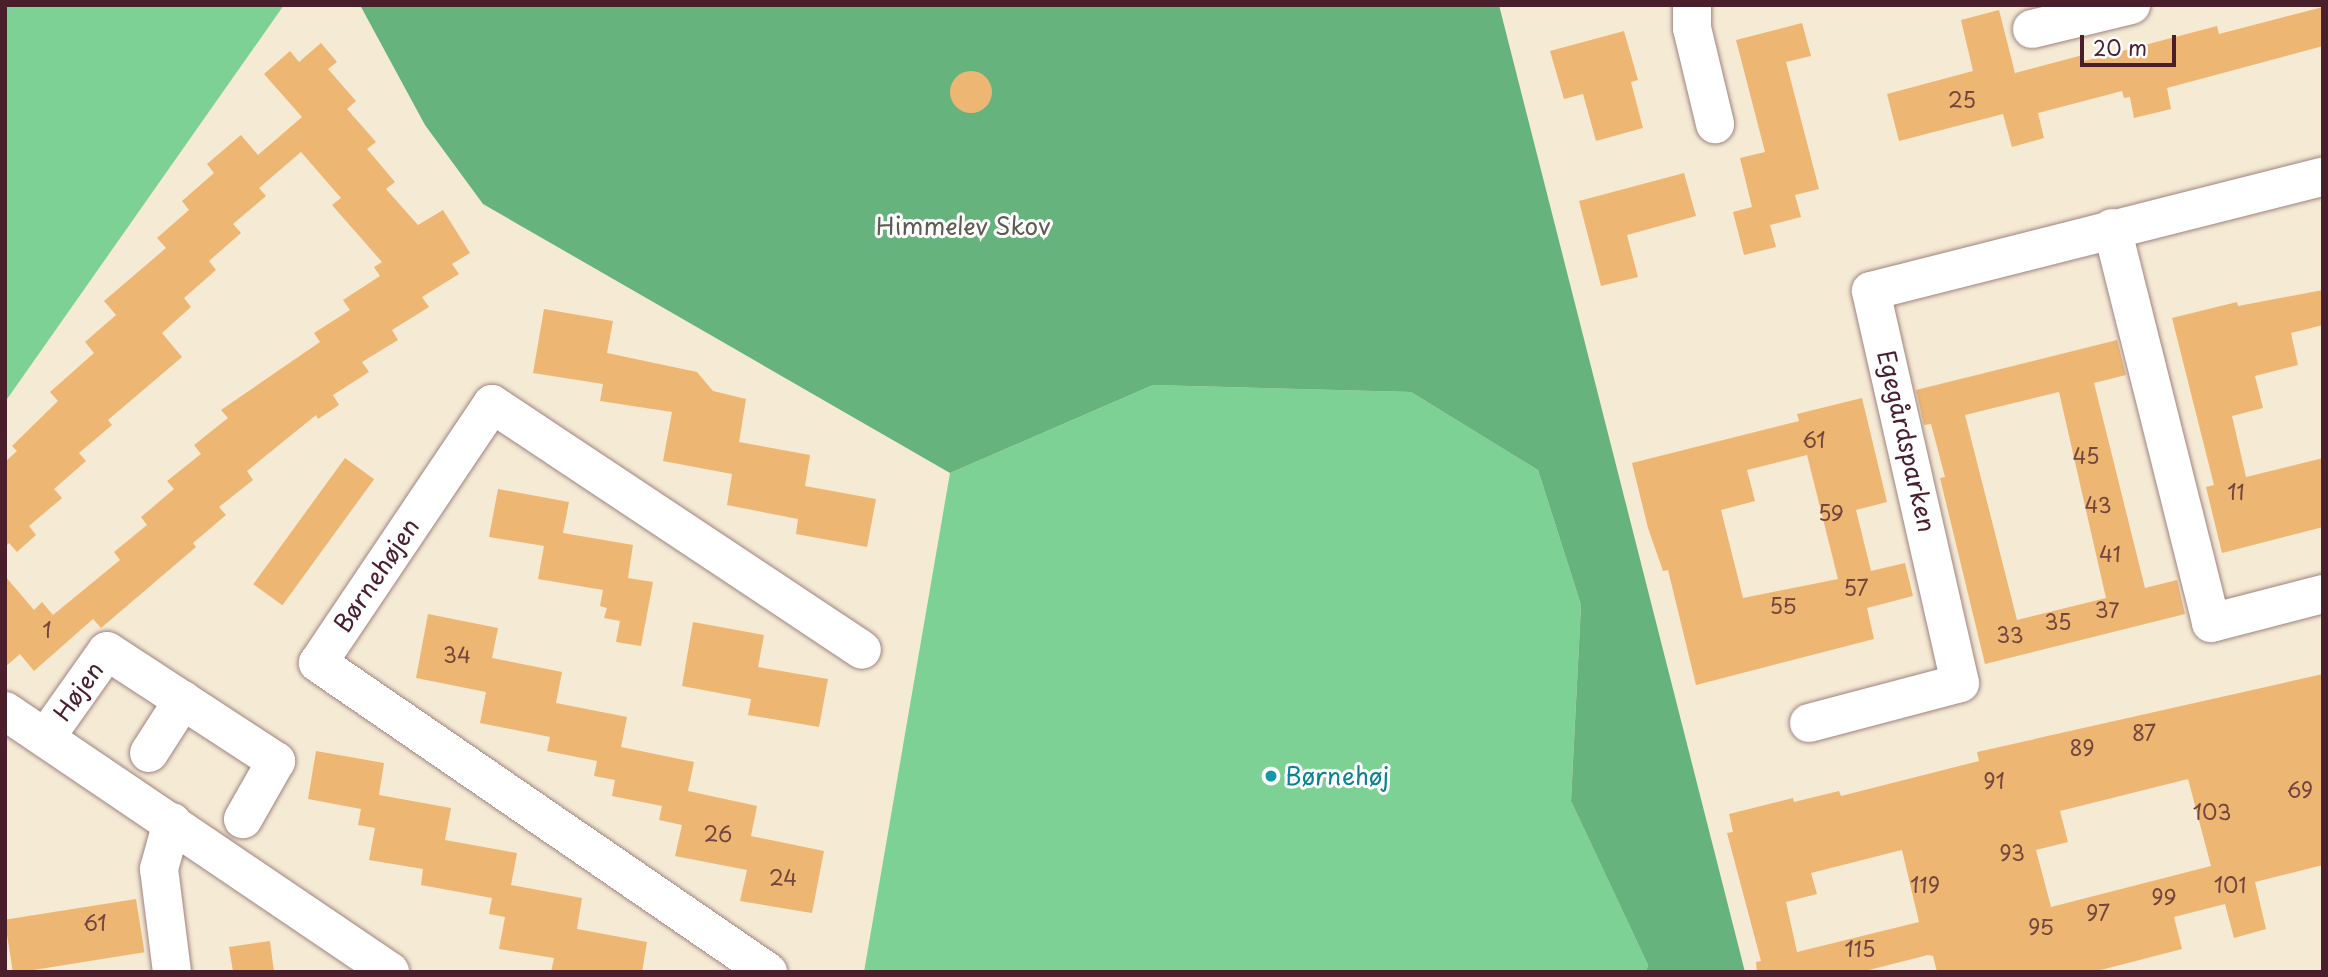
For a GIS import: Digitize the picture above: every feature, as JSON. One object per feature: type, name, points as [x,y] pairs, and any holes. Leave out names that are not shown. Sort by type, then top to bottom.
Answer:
[{"type":"street","points":[[1692,5],[1692,28],[1715,124]]},
{"type":"street","points":[[2032,29],[2131,5]]},
{"type":"street","name":"Egegårdsparken","points":[[1809,723],[1960,683],[1871,292],[2112,228],[2323,177]]},
{"type":"street","points":[[2112,228],[2211,623],[2323,594]]},
{"type":"street","name":"Børnehøjen","points":[[768,972],[318,663],[492,404],[862,650]]},
{"type":"street","name":"Højen","points":[[46,737],[107,651],[276,761],[243,819]]},
{"type":"street","points":[[149,753],[183,700]]},
{"type":"street","points":[[5,711],[390,972]]},
{"type":"street","points":[[172,822],[159,869],[172,972]]},
{"type":"green space","points":[[5,5],[284,5],[5,402]]},
{"type":"green space","name":"Himmelev Skov","points":[[360,5],[1499,5],[1745,972],[1646,972],[1648,965],[1571,801],[1581,605],[1538,470],[1411,392],[1153,385],[950,473],[483,204],[425,125]]},
{"type":"green space","points":[[1153,385],[1411,392],[1538,470],[1581,605],[1571,801],[1648,965],[1646,972],[864,972],[950,473]]},
{"type":"building","points":[[2323,7],[2323,46],[2167,88],[2171,109],[2134,118],[2130,97],[2124,98],[2122,91],[2038,113],[2044,138],[2012,147],[2003,114],[1899,141],[1887,94],[1973,71],[1961,20],[1999,10],[2015,73],[2083,55],[2084,61],[2217,26],[2219,34]]},
{"type":"building","points":[[1802,23],[1811,56],[1786,62],[1819,189],[1795,195],[1801,217],[1770,225],[1776,247],[1744,255],[1733,212],[1752,207],[1740,158],[1765,152],[1736,40]]},
{"type":"building","points":[[1624,31],[1638,80],[1631,82],[1643,128],[1596,141],[1583,94],[1564,99],[1550,51]]},
{"type":"building","points":[[321,43],[337,62],[328,69],[356,101],[347,109],[376,142],[367,149],[395,182],[386,189],[418,225],[443,210],[470,253],[452,264],[459,274],[422,297],[429,307],[392,330],[398,340],[362,362],[369,372],[333,395],[339,405],[318,419],[316,415],[247,471],[253,480],[219,507],[226,515],[193,543],[196,547],[101,628],[93,619],[34,671],[20,654],[5,667],[5,576],[34,610],[42,602],[53,615],[120,560],[114,552],[147,525],[141,517],[174,489],[167,481],[201,454],[194,445],[228,418],[221,410],[320,342],[314,333],[350,310],[343,300],[380,276],[374,267],[382,262],[332,205],[341,198],[301,152],[259,188],[266,196],[233,224],[241,233],[209,261],[216,270],[184,298],[191,307],[162,333],[182,357],[108,420],[112,425],[79,453],[86,461],[54,489],[62,498],[29,526],[36,535],[17,552],[9,543],[5,547],[5,462],[17,451],[12,446],[58,401],[50,392],[94,353],[85,342],[116,315],[104,301],[166,248],[157,238],[189,210],[182,201],[214,173],[207,164],[241,135],[258,155],[302,117],[264,74],[290,51],[299,62]]},
{"type":"building","points":[[971,71],[986,77],[992,92],[986,107],[971,113],[956,107],[950,92],[956,77]]},
{"type":"building","points":[[1684,173],[1696,216],[1627,235],[1638,277],[1601,286],[1579,201]]},
{"type":"building","points":[[2323,290],[2323,325],[2291,333],[2298,365],[2255,376],[2263,408],[2232,416],[2246,477],[2323,458],[2323,527],[2222,553],[2206,487],[2214,485],[2172,318],[2237,302],[2238,306]]},
{"type":"building","points":[[544,309],[613,321],[607,353],[697,372],[713,391],[746,399],[739,442],[810,455],[805,486],[876,499],[867,547],[796,534],[798,519],[727,505],[732,474],[663,461],[672,412],[600,401],[603,384],[533,373]]},
{"type":"building","points":[[2117,340],[2126,375],[2094,383],[2145,588],[2177,580],[2185,614],[1985,664],[1940,478],[1945,477],[1931,424],[1924,425],[1916,390]],"holes":[[[2059,392],[2106,598],[2017,620],[1965,415]]]},
{"type":"building","points":[[1862,398],[1887,502],[1856,510],[1871,571],[1905,563],[1913,596],[1867,608],[1874,639],[1696,685],[1668,570],[1663,571],[1648,528],[1632,463],[1799,421],[1797,414]],"holes":[[[1807,455],[1838,579],[1743,598],[1721,510],[1755,501],[1747,470]]]},
{"type":"building","points":[[345,458],[374,479],[282,605],[253,584]]},
{"type":"building","points":[[498,489],[569,502],[563,533],[633,545],[628,578],[653,582],[641,646],[616,642],[620,621],[604,618],[607,608],[600,606],[603,590],[538,579],[544,546],[489,537]]},
{"type":"building","points":[[428,614],[498,628],[492,658],[562,672],[556,703],[627,717],[621,747],[694,762],[688,791],[757,806],[751,836],[824,851],[812,913],[740,901],[747,870],[675,856],[682,825],[659,820],[662,806],[612,796],[615,780],[594,776],[597,761],[547,751],[550,737],[480,723],[486,692],[416,678]]},
{"type":"building","points":[[693,622],[764,635],[758,667],[828,679],[819,727],[748,715],[751,699],[682,686]]},
{"type":"building","points":[[2323,674],[2323,865],[2255,882],[2266,929],[2234,938],[2225,904],[2174,917],[2182,949],[2093,972],[1937,972],[1933,956],[1928,955],[1861,972],[1757,972],[1756,962],[1761,961],[1727,833],[1733,832],[1729,814],[1793,798],[1794,802],[1839,791],[1841,796],[1979,761],[1977,752]],"holes":[[[2188,779],[2211,866],[2051,907],[2036,850],[2068,842],[2060,811]],[[1902,850],[1919,922],[1797,952],[1786,902],[1817,894],[1811,873]]]},
{"type":"building","points":[[316,751],[384,763],[379,795],[451,808],[445,840],[517,853],[511,885],[582,898],[577,929],[647,942],[642,972],[551,972],[554,958],[499,949],[505,917],[489,914],[492,898],[421,885],[423,869],[369,860],[375,828],[358,825],[361,809],[308,799]]},
{"type":"building","points":[[136,899],[144,952],[13,972],[5,920]]},
{"type":"building","points":[[270,941],[274,972],[233,972],[229,947]]},
{"type":"place","name":"Børnehøj","points":[[1271,776]]}]
